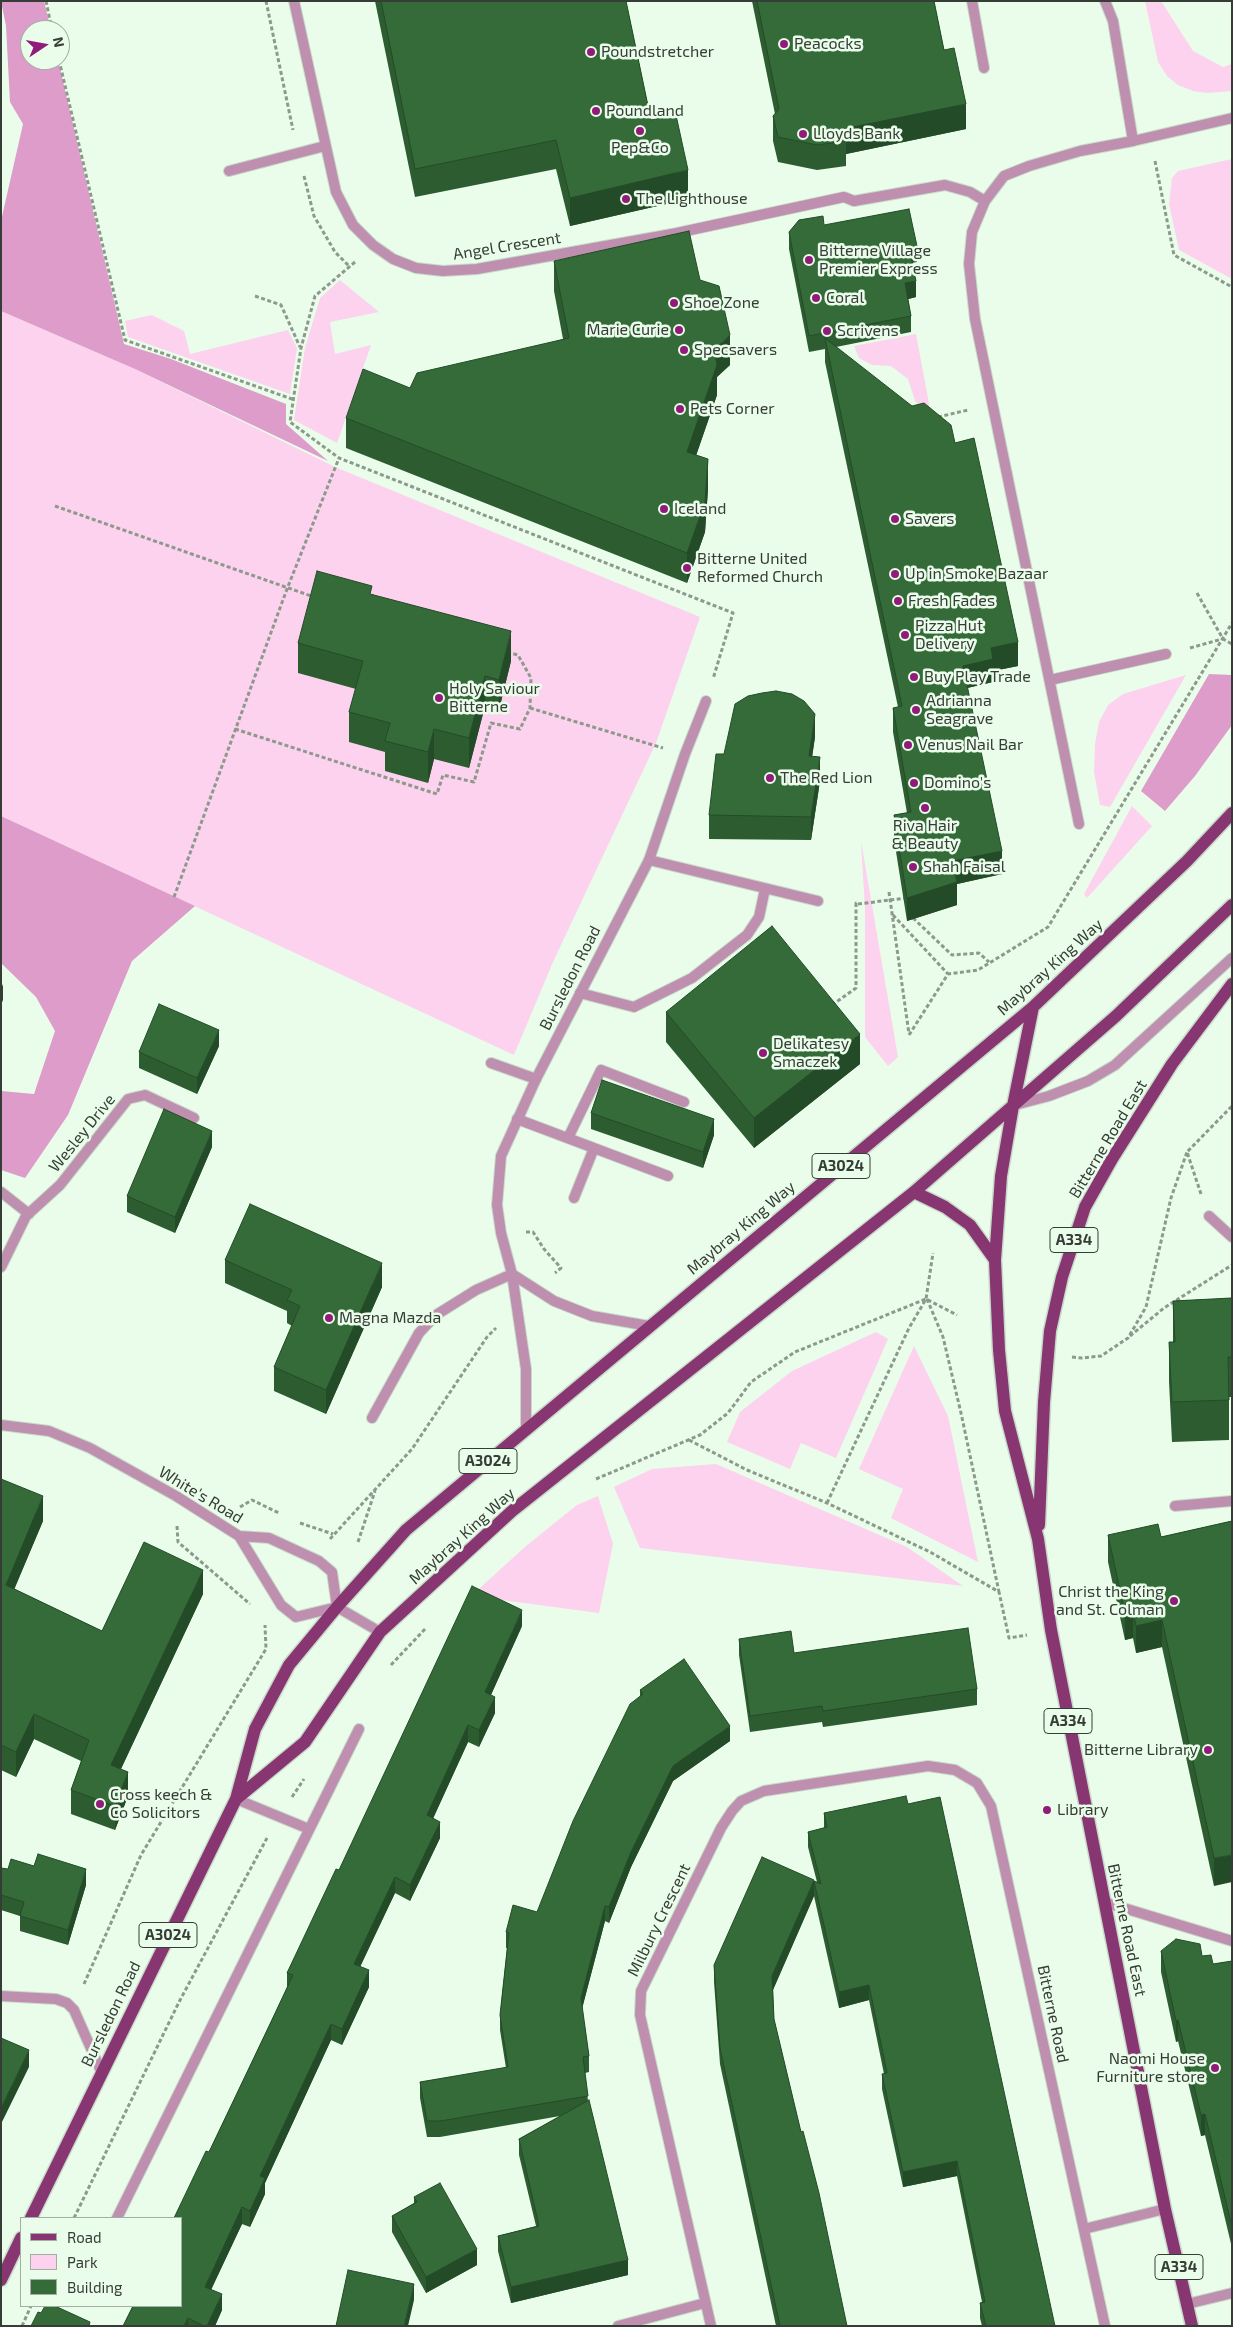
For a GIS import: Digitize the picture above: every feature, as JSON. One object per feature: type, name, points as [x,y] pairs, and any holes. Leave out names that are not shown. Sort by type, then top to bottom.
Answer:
[{"type":"main road","name":"Maybray King Way","points":[[337,1607],[406,1530],[1033,1007],[1187,861],[1232,813]]},
{"type":"main road","name":"Maybray King Way","points":[[380,1632],[512,1511],[914,1192],[1116,1016],[1232,905]]},
{"type":"main road","name":"Bitterne Road East","points":[[1038,1538],[1044,1402],[1050,1331],[1062,1277],[1085,1207],[1112,1159],[1172,1064],[1232,984]]},
{"type":"main road","name":"Bitterne Road East","points":[[1033,1007],[1001,1176],[995,1260],[1005,1411],[1038,1538],[1051,1630],[1104,1902],[1138,2062],[1165,2208],[1192,2326]]},
{"type":"main road","points":[[914,1192],[945,1207],[970,1225],[995,1260]]},
{"type":"main road","name":"Bursledon Road","points":[[31,2217],[101,2071],[236,1799],[255,1729],[289,1664],[337,1607]]},
{"type":"main road","name":"Bursledon Road","points":[[236,1799],[305,1742],[380,1632]]},
{"type":"main road","points":[[1,2280],[16,2261],[20,2243]]},
{"type":"street","name":"Angel Crescent","points":[[294,1],[336,192],[353,225],[373,246],[393,259],[416,268],[443,271],[477,269],[672,234],[844,197],[854,201],[945,185],[970,192],[986,201]]},
{"type":"street","points":[[972,1],[984,68]]},
{"type":"street","points":[[1106,1],[1113,21],[1133,141]]},
{"type":"street","points":[[1079,824],[975,319],[969,264],[972,232],[986,201],[1004,176],[1029,166],[1080,151],[1232,118]]},
{"type":"street","points":[[229,171],[325,146]]},
{"type":"street","points":[[1050,680],[1166,654]]},
{"type":"street","name":"Bursledon Road","points":[[526,1430],[526,1369],[512,1274],[501,1233],[497,1205],[501,1156],[536,1079],[649,860],[685,754],[706,701]]},
{"type":"street","points":[[649,860],[818,901]]},
{"type":"street","points":[[580,993],[634,1007],[692,978],[747,935],[759,917],[765,889]]},
{"type":"street","points":[[1013,1106],[1049,1096],[1088,1081],[1115,1065],[1232,958]]},
{"type":"street","points":[[491,1063],[536,1079]]},
{"type":"street","points":[[568,1138],[601,1070],[684,1102]]},
{"type":"street","name":"Wesley Drive","points":[[1,1267],[29,1214],[60,1185],[128,1100],[145,1095],[194,1118]]},
{"type":"street","points":[[518,1118],[668,1176]]},
{"type":"street","points":[[574,1198],[594,1148]]},
{"type":"street","points":[[1,1192],[29,1214]]},
{"type":"street","points":[[1209,1216],[1232,1237]]},
{"type":"street","points":[[372,1418],[420,1333],[436,1314],[476,1290],[512,1274],[554,1302],[592,1316],[649,1326]]},
{"type":"street","name":"White's Road","points":[[1,1425],[49,1431],[90,1448],[176,1496],[239,1536],[270,1538],[319,1561],[332,1572],[337,1607]]},
{"type":"street","points":[[1175,1506],[1232,1501]]},
{"type":"street","points":[[239,1536],[281,1605],[296,1617],[337,1607],[380,1632]]},
{"type":"street","points":[[117,2217],[359,1729]]},
{"type":"street","name":"Milbury Crescent","points":[[711,2326],[643,2031],[639,2003],[641,1991],[722,1828],[732,1811],[741,1801],[764,1791],[928,1766],[955,1770],[977,1784],[991,1806]]},
{"type":"street","points":[[236,1799],[309,1830]]},
{"type":"street","name":"Bitterne Road","points":[[991,1806],[1105,2326]]},
{"type":"street","points":[[1104,1902],[1232,1941]]},
{"type":"street","points":[[1,1996],[56,1999],[66,2003],[74,2010],[101,2071]]},
{"type":"street","points":[[1084,2229],[1165,2208]]},
{"type":"street","points":[[1187,2304],[1232,2293]]},
{"type":"street","points":[[618,2326],[705,2303]]},
{"type":"path","points":[[46,1],[50,20]]},
{"type":"path","points":[[62,70],[126,340],[292,400]]},
{"type":"path","points":[[1159,179],[1174,255],[1232,287]]},
{"type":"path","points":[[350,267],[316,296],[300,348],[290,422],[339,458],[733,613],[706,701]]},
{"type":"path","points":[[255,296],[281,305],[300,348]]},
{"type":"path","points":[[936,417],[993,405]]},
{"type":"path","points":[[174,897],[287,589],[339,458]]},
{"type":"path","points":[[55,506],[287,589],[315,597]]},
{"type":"path","points":[[1197,594],[1223,639],[1232,644]]},
{"type":"path","points":[[889,892],[909,1034],[948,974],[978,970],[1048,927],[1232,623]]},
{"type":"path","points":[[1166,654],[1223,639]]},
{"type":"path","points":[[236,729],[437,794],[442,775],[474,782],[491,723],[520,729],[530,708],[532,678],[518,655],[500,650]]},
{"type":"path","points":[[530,708],[685,754]]},
{"type":"path","points":[[905,888],[907,906]]},
{"type":"path","points":[[826,1009],[856,988],[856,903],[906,898]]},
{"type":"path","points":[[893,914],[948,974]]},
{"type":"path","points":[[908,914],[952,956],[979,953],[989,962]]},
{"type":"path","points":[[1128,1338],[1146,1307],[1171,1198],[1187,1152],[1232,1106]]},
{"type":"path","points":[[1187,1152],[1209,1216]]},
{"type":"path","points":[[533,1232],[544,1249],[561,1268]]},
{"type":"path","points":[[827,1503],[909,1328],[926,1299],[933,1253]]},
{"type":"path","points":[[1064,1355],[1082,1358],[1101,1356],[1128,1338],[1164,1308],[1232,1265]]},
{"type":"path","points":[[926,1299],[943,1337],[948,1356],[1009,1638]]},
{"type":"path","points":[[594,1480],[700,1435],[728,1412],[751,1382],[795,1352],[926,1299],[957,1315]]},
{"type":"path","points":[[292,1520],[333,1534],[412,1449],[487,1337]]},
{"type":"path","points":[[688,1440],[747,1470],[827,1503],[930,1552],[999,1592]]},
{"type":"path","points":[[252,1500],[284,1516]]},
{"type":"path","points":[[178,1542],[257,1609]]},
{"type":"path","points":[[82,1989],[141,1855],[266,1649],[265,1623]]},
{"type":"path","points":[[387,1670],[426,1628]]},
{"type":"path","points":[[74,2217],[179,2002],[280,1817],[305,1776]]},
{"type":"path","points":[[22,2326],[31,2307]]},
{"type":"green space","points":[[1145,1],[1161,1],[1193,51],[1223,67],[1232,64],[1232,91],[1207,93],[1193,91],[1178,85],[1167,76],[1158,62]]},
{"type":"green space","points":[[1232,159],[1232,279],[1179,250],[1169,204],[1172,178],[1178,171]]},
{"type":"green space","points":[[340,280],[379,312],[330,322],[335,354],[371,345],[337,443],[294,420],[305,348],[320,298]]},
{"type":"green space","points":[[1,311],[135,369],[335,467],[700,617],[656,743],[553,962],[514,1055],[1,816]]},
{"type":"green space","points":[[152,315],[184,331],[190,354],[288,330],[297,348],[290,394],[128,337],[125,321]]},
{"type":"green space","points":[[916,334],[930,409],[922,407],[915,401],[908,379],[891,366],[872,365],[859,358],[854,346]]},
{"type":"green space","points":[[1186,675],[1110,807],[1100,805],[1094,772],[1095,744],[1099,722],[1108,705],[1123,694]]},
{"type":"green space","points":[[1132,806],[1152,826],[1087,898],[1084,894]]},
{"type":"green space","points":[[861,841],[898,1057],[888,1066],[865,1037],[865,909]]},
{"type":"green space","points":[[876,1332],[888,1339],[836,1458],[801,1443],[790,1469],[727,1442],[740,1412],[792,1371]]},
{"type":"green space","points":[[914,1346],[948,1416],[978,1562],[891,1518],[903,1489],[859,1469]]},
{"type":"green space","points":[[716,1464],[907,1547],[963,1586],[640,1548],[614,1487],[652,1469]]},
{"type":"green space","points":[[598,1496],[613,1544],[599,1613],[471,1596],[526,1546],[577,1505]]},
{"type":"shaded area","points":[[1,1],[44,1],[49,20],[20,20],[20,70],[60,70],[124,344],[171,359],[286,404],[286,424],[328,461],[135,369],[1,311],[1,221],[23,124],[10,102],[6,26]]},
{"type":"shaded area","points":[[1209,674],[1232,675],[1232,725],[1195,776],[1165,811],[1141,791]]},
{"type":"shaded area","points":[[1,816],[195,906],[132,961],[68,1115],[25,1178],[1,1170],[1,1091],[34,1094],[55,1031],[36,997],[1,963]]},
{"type":"building","points":[[381,1],[626,1],[651,120],[676,115],[688,170],[570,198],[556,140],[415,169]]},
{"type":"building","points":[[757,1],[934,1],[944,50],[954,48],[966,104],[843,129],[846,141],[817,145],[778,137],[773,116],[779,109]]},
{"type":"building","points":[[909,209],[917,246],[909,247],[916,281],[905,283],[911,316],[809,336],[789,232],[799,220],[823,216],[824,225]]},
{"type":"building","points":[[689,231],[700,280],[719,286],[730,335],[714,350],[717,365],[687,452],[708,459],[705,502],[687,553],[346,418],[363,369],[410,388],[417,373],[569,338],[554,261]]},
{"type":"building","points":[[825,338],[912,406],[924,403],[951,425],[955,443],[974,438],[1018,642],[991,648],[993,659],[963,666],[1002,851],[953,861],[957,882],[907,898],[894,815],[911,812],[893,708],[902,706]]},
{"type":"building","name":"Holy Saviour Bitterne","points":[[317,571],[372,586],[370,594],[511,631],[499,680],[485,676],[469,738],[434,729],[428,752],[385,741],[390,723],[349,712],[363,661],[298,643]]},
{"type":"building","name":"The Red Lion","points":[[776,691],[792,694],[804,701],[815,714],[809,756],[820,757],[811,817],[709,815],[716,754],[724,754],[735,704],[748,696]]},
{"type":"building","name":"Delikatesy Smaczek","points":[[772,926],[860,1034],[754,1118],[666,1012]]},
{"type":"building","points":[[159,1004],[219,1030],[197,1078],[139,1052]]},
{"type":"building","points":[[602,1080],[714,1119],[703,1152],[591,1113]]},
{"type":"building","points":[[164,1109],[212,1131],[175,1217],[127,1196]]},
{"type":"building","name":"Magna Mazda","points":[[250,1204],[382,1263],[326,1390],[274,1367],[300,1306],[287,1300],[292,1290],[225,1260]]},
{"type":"building","points":[[1232,1298],[1232,1357],[1228,1357],[1229,1400],[1172,1402],[1169,1342],[1175,1342],[1173,1301]]},
{"type":"building","points":[[1,1479],[43,1496],[6,1585],[102,1631],[144,1542],[203,1570],[111,1765],[128,1772],[115,1806],[71,1790],[89,1740],[34,1714],[16,1752],[1,1745]]},
{"type":"building","points":[[1232,1521],[1232,1855],[1214,1858],[1162,1620],[1136,1626],[1133,1611],[1125,1613],[1108,1535],[1158,1524],[1161,1537]]},
{"type":"building","points":[[472,1586],[522,1610],[485,1692],[495,1697],[479,1730],[468,1725],[427,1815],[440,1822],[410,1885],[395,1877],[354,1964],[369,1970],[342,2029],[331,2024],[260,2176],[265,2178],[250,2211],[242,2207],[205,2287],[222,2294],[207,2326],[188,2318],[184,2326],[123,2326],[132,2307],[182,2307],[182,2217],[174,2217],[206,2151],[209,2152],[270,2024],[293,1975],[287,1973],[336,1869],[339,1870]]},
{"type":"building","points":[[968,1628],[977,1689],[823,1711],[822,1706],[750,1716],[739,1639],[791,1631],[794,1653]]},
{"type":"building","points":[[684,1659],[730,1726],[673,1766],[631,1852],[609,1907],[605,1906],[581,1998],[589,2056],[583,2057],[588,2096],[440,2121],[427,2121],[420,2082],[508,2067],[500,2015],[509,1933],[506,1932],[513,1905],[537,1912],[573,1821],[630,1704],[643,1694],[640,1690]]},
{"type":"building","points":[[906,1796],[908,1804],[940,1797],[1055,2326],[986,2326],[980,2303],[985,2302],[957,2161],[903,2172],[882,2074],[887,2073],[869,1985],[839,1992],[814,1881],[821,1884],[808,1832],[827,1827],[824,1813]]},
{"type":"building","points":[[38,1854],[86,1869],[68,1930],[20,1916],[24,1902],[1,1895],[1,1868],[8,1869],[11,1859],[34,1866]]},
{"type":"building","points":[[762,1857],[814,1880],[772,1976],[774,2019],[801,2132],[803,2131],[819,2193],[847,2326],[780,2326],[720,2048],[714,1965]]},
{"type":"building","points":[[1176,1939],[1200,1944],[1202,1956],[1211,1955],[1213,1964],[1232,1961],[1232,2227],[1205,2114],[1201,2115],[1178,2020],[1176,2021],[1161,1951]]},
{"type":"building","points":[[1,2038],[29,2050],[1,2108]]},
{"type":"building","points":[[589,2100],[628,2260],[511,2287],[498,2236],[539,2226],[519,2139]]},
{"type":"building","points":[[440,2183],[477,2249],[426,2277],[392,2216],[417,2202],[414,2197]]},
{"type":"building","points":[[348,2270],[414,2284],[404,2326],[336,2326]]},
{"type":"building","points":[[44,2307],[57,2307],[90,2322],[89,2326],[31,2326],[38,2312],[41,2313]]},
{"type":"place","name":"Peacocks","points":[[784,44]]},
{"type":"place","name":"Poundstretcher","points":[[591,52]]},
{"type":"place","name":"Poundland","points":[[596,111]]},
{"type":"place","name":"Pep&Co","points":[[640,131]]},
{"type":"place","name":"Lloyds Bank","points":[[803,134]]},
{"type":"place","name":"The Lighthouse","points":[[626,199]]},
{"type":"place","name":"Bitterne Village Premier Express","points":[[809,260]]},
{"type":"place","name":"Coral","points":[[816,298]]},
{"type":"place","name":"Shoe Zone","points":[[674,303]]},
{"type":"place","name":"Marie Curie","points":[[679,330]]},
{"type":"place","name":"Scrivens","points":[[827,331]]},
{"type":"place","name":"Specsavers","points":[[684,350]]},
{"type":"place","name":"Pets Corner","points":[[680,409]]},
{"type":"place","name":"Iceland","points":[[664,509]]},
{"type":"place","name":"Savers","points":[[895,519]]},
{"type":"place","name":"Bitterne United Reformed Church","points":[[687,568]]},
{"type":"place","name":"Up in Smoke Bazaar","points":[[895,574]]},
{"type":"place","name":"Fresh Fades","points":[[898,601]]},
{"type":"place","name":"Pizza Hut Delivery","points":[[905,635]]},
{"type":"place","name":"Buy Play Trade","points":[[914,677]]},
{"type":"place","name":"Holy Saviour Bitterne","points":[[439,698]]},
{"type":"place","name":"Adrianna Seagrave","points":[[916,710]]},
{"type":"place","name":"Venus Nail Bar","points":[[908,745]]},
{"type":"place","name":"The Red Lion","points":[[770,778]]},
{"type":"place","name":"Domino's","points":[[914,783]]},
{"type":"place","name":"Riva Hair & Beauty","points":[[925,808]]},
{"type":"place","name":"Shah Faisal","points":[[913,867]]},
{"type":"place","name":"Delikatesy Smaczek","points":[[763,1053]]},
{"type":"place","name":"Magna Mazda","points":[[329,1318]]},
{"type":"place","name":"Christ the King and St. Colman","points":[[1174,1601]]},
{"type":"place","name":"Bitterne Library","points":[[1208,1750]]},
{"type":"place","name":"Cross keech & Co Solicitors","points":[[100,1804]]},
{"type":"place","name":"Library","points":[[1047,1810]]},
{"type":"place","name":"Naomi House Furniture store","points":[[1215,2068]]}]
